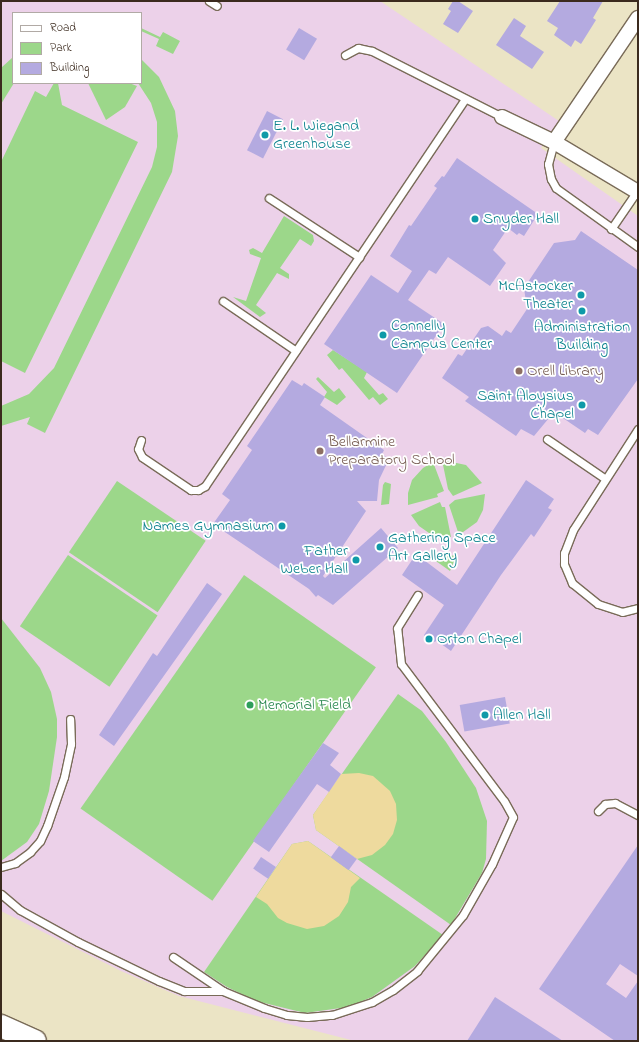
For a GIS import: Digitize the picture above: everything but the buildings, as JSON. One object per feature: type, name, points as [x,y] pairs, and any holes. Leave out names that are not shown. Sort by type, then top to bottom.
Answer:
[{"type":"highway","points":[[1,1026],[35,1041]]},
{"type":"street","points":[[554,142],[638,18]]},
{"type":"street","points":[[502,117],[554,142],[637,191]]},
{"type":"lane","points":[[209,1],[217,6]]},
{"type":"lane","points":[[345,55],[358,48],[368,49],[502,117]]},
{"type":"lane","points":[[141,440],[138,449],[142,457],[191,490],[202,489],[466,99]]},
{"type":"lane","points":[[554,142],[548,164],[551,179],[556,188],[638,247]]},
{"type":"lane","points":[[611,228],[637,191]]},
{"type":"lane","points":[[269,198],[359,258]]},
{"type":"lane","points":[[223,301],[296,351]]},
{"type":"lane","points":[[638,430],[604,478],[572,530],[567,544],[564,564],[566,575],[580,592],[604,607],[622,612],[638,608]]},
{"type":"lane","points":[[547,439],[604,478]]},
{"type":"lane","points":[[173,957],[223,991],[287,1015],[307,1018],[351,1011],[372,1002],[417,971],[441,944],[462,915],[492,864],[512,822],[512,812],[400,664],[397,628],[418,596]]},
{"type":"lane","points":[[1,867],[15,863],[30,852],[40,841],[47,826],[64,777],[70,744],[70,719]]},
{"type":"lane","points":[[598,811],[605,804],[615,803],[638,815]]},
{"type":"lane","points":[[1,894],[20,910],[78,942],[159,981],[184,991],[223,991]]},
{"type":"shaded area","name":"Bellarmine Preparatory School","points":[[1,1],[380,1],[559,121],[541,148],[638,216],[638,1041],[355,1041],[179,996],[121,971],[1,911]]},
{"type":"green space","points":[[142,28],[160,37],[163,32],[180,41],[173,54],[156,46],[159,39],[142,31]]},
{"type":"green space","points":[[12,58],[12,84],[13,84],[1,104],[1,68]]},
{"type":"green space","points":[[142,60],[159,77],[175,111],[178,136],[172,172],[45,433],[27,424],[30,417],[1,426],[1,406],[29,394],[54,368],[152,167],[157,147],[157,122],[151,103],[139,84],[142,84]]},
{"type":"green space","points":[[53,84],[58,84],[62,105],[138,142],[25,373],[1,361],[1,162],[35,91],[46,97]]},
{"type":"green space","points":[[88,84],[132,84],[137,86],[125,107],[106,120]]},
{"type":"green space","points":[[284,216],[313,235],[314,241],[311,246],[300,239],[280,268],[289,274],[289,279],[277,273],[256,305],[266,313],[260,317],[233,297],[246,301],[261,258],[250,254],[249,250],[253,248],[262,253]]},
{"type":"green space","points":[[333,350],[367,372],[364,378],[379,395],[383,393],[388,399],[380,405],[373,397],[369,400],[342,368],[339,370],[327,355]]},
{"type":"green space","points":[[318,377],[334,392],[339,388],[346,397],[337,405],[324,397],[327,392],[316,379]]},
{"type":"green space","points":[[442,460],[466,465],[482,483],[453,496],[448,489]]},
{"type":"green space","points":[[433,462],[444,491],[437,494],[438,497],[408,505],[408,493],[412,480],[423,468]]},
{"type":"green space","points":[[117,481],[206,541],[158,612],[69,552]]},
{"type":"green space","points":[[385,482],[391,484],[389,504],[381,505],[383,485]]},
{"type":"green space","points":[[485,494],[483,510],[477,522],[459,535],[449,505],[455,500]]},
{"type":"green space","points":[[440,502],[442,507],[445,507],[451,537],[429,533],[419,526],[411,515]]},
{"type":"green space","points":[[68,555],[158,615],[109,687],[20,626]]},
{"type":"green space","points":[[435,555],[457,555],[450,571],[433,559]]},
{"type":"green space","name":"Memorial Field","points":[[244,575],[376,667],[212,901],[81,808]]},
{"type":"green space","points":[[1,618],[40,668],[51,692],[57,719],[57,737],[49,791],[39,824],[27,842],[1,861]]},
{"type":"green space","points":[[398,694],[422,711],[446,742],[476,788],[487,821],[486,859],[482,873],[451,925],[316,830],[313,815]]},
{"type":"green space","points":[[308,841],[443,935],[415,966],[372,997],[348,1007],[305,1013],[256,1001],[227,987],[204,972],[292,844]]},
{"type":"sand","points":[[359,773],[373,776],[390,791],[396,804],[397,820],[393,834],[385,845],[372,855],[357,859],[316,830],[313,815],[341,774]]},
{"type":"sand","points":[[308,841],[360,878],[351,887],[348,902],[339,916],[324,926],[307,929],[287,923],[278,918],[267,904],[256,897],[292,844]]},
{"type":"place","name":"E. L. Wiegand Greenhouse","points":[[265,135]]},
{"type":"place","name":"Snyder Hall","points":[[475,219]]},
{"type":"place","name":"McAstocker Theater","points":[[581,295]]},
{"type":"place","name":"Administration Building","points":[[582,311]]},
{"type":"place","name":"Connelly Campus Center","points":[[383,335]]},
{"type":"place","name":"Orell Library","points":[[519,371]]},
{"type":"place","name":"Saint Aloysius Chapel","points":[[582,405]]},
{"type":"place","name":"Bellarmine Preparatory School","points":[[320,451]]},
{"type":"place","name":"Names Gymnasium","points":[[282,526]]},
{"type":"place","name":"Gathering Space Art Gallery","points":[[380,547]]},
{"type":"place","name":"Father Weber Hall","points":[[356,560]]},
{"type":"place","name":"Orton Chapel","points":[[429,639]]},
{"type":"place","name":"Memorial Field","points":[[250,705]]},
{"type":"place","name":"Allen Hall","points":[[485,715]]}]
